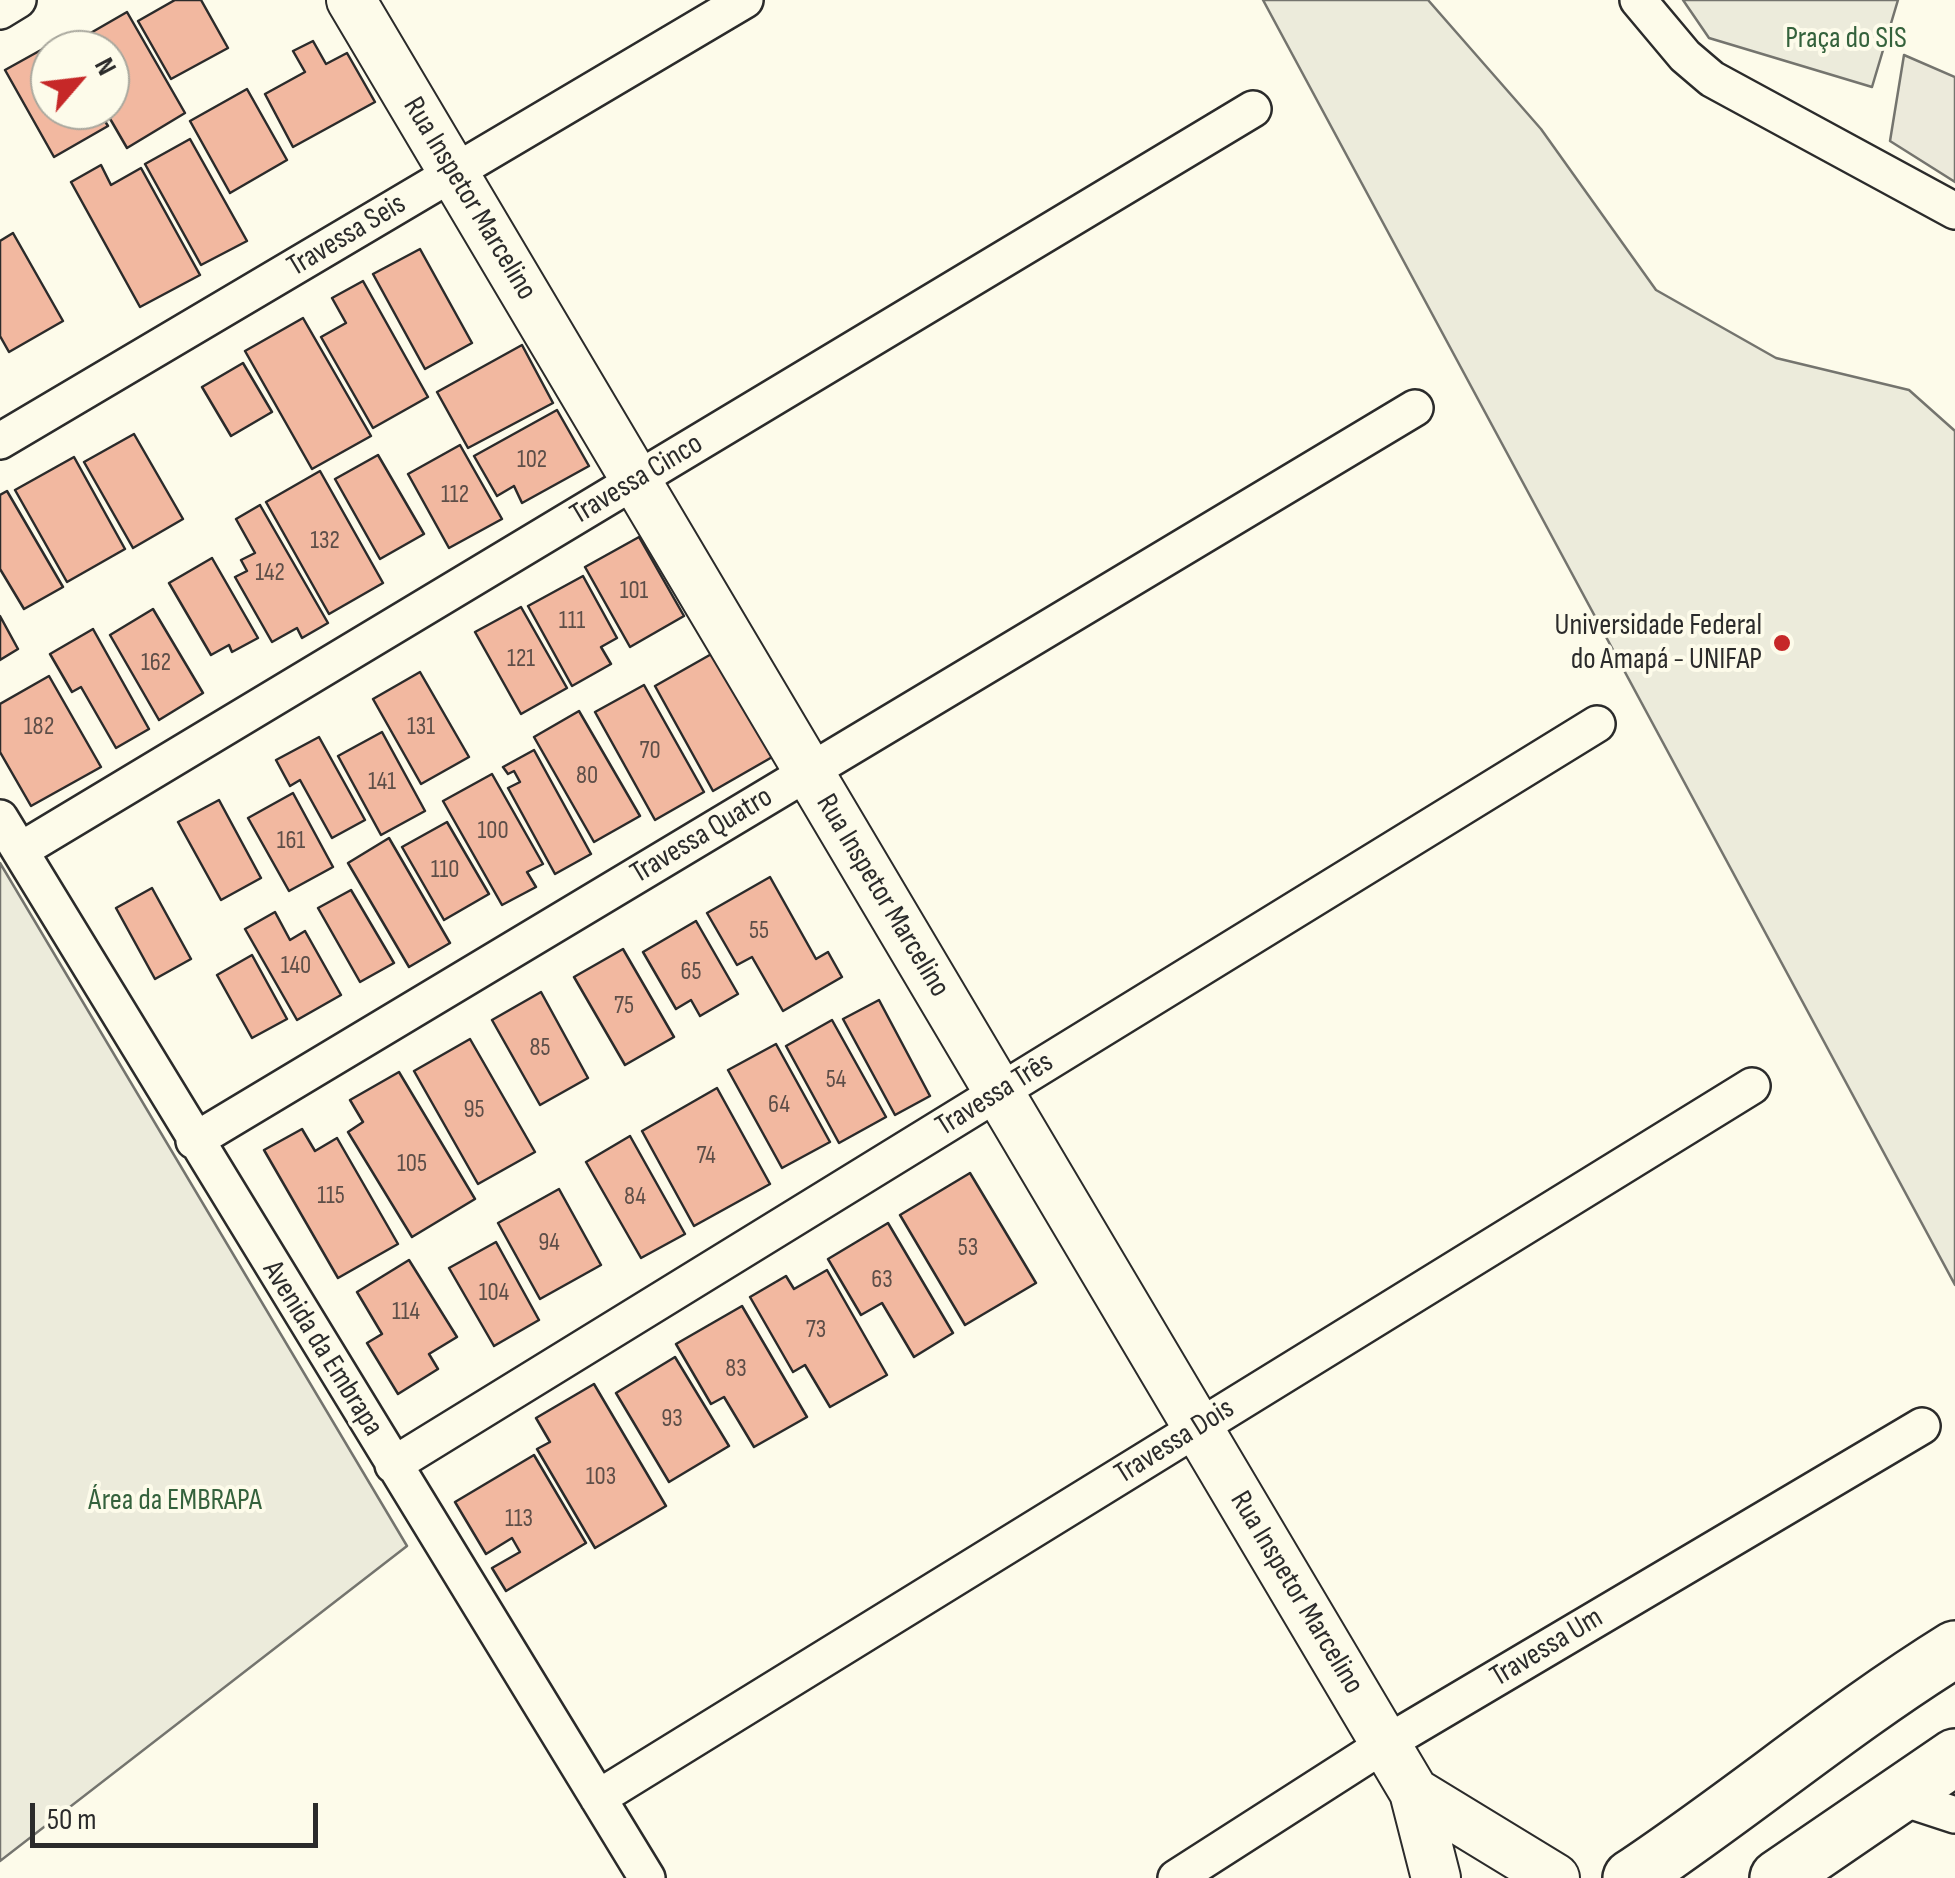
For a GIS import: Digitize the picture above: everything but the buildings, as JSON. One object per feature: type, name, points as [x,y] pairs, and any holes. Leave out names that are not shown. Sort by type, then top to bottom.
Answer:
[{"type":"main road","points":[[1631,1878],[1698,1834],[1887,1691],[1955,1649]]},
{"type":"main road","points":[[1778,1878],[1955,1756]]},
{"type":"street","points":[[0,10],[18,0]]},
{"type":"street","name":"Rua Inspetor Marcelino","points":[[351,0],[1414,1792],[1436,1878]]},
{"type":"street","name":"Travessa Seis","points":[[0,441],[745,0]]},
{"type":"street","points":[[1638,0],[1685,56],[1712,79],[1955,211]]},
{"type":"street","name":"Travessa Cinco","points":[[21,850],[1252,109]]},
{"type":"street","name":"Travessa Quatro","points":[[194,1142],[1416,408]]},
{"type":"street","name":"Travessa Três","points":[[394,1465],[1597,724]]},
{"type":"street","name":"Avenida da Embrapa","points":[[0,818],[194,1142],[647,1878]]},
{"type":"street","name":"Travessa Dois","points":[[598,1798],[1752,1086]]},
{"type":"street","name":"Travessa Um","points":[[1176,1878],[1385,1744],[1922,1426]]},
{"type":"street","name":"Rua Inspetor Marcelino","points":[[1414,1792],[1556,1878]]},
{"type":"street","points":[[1900,1797],[1955,1816]]},
{"type":"green space","name":"Universidade Federal do Amapá - UNIFAP","points":[[1263,0],[1428,0],[1541,129],[1656,290],[1776,358],[1909,390],[1955,431],[1955,1285]]},
{"type":"green space","name":"Praça do SIS","points":[[1683,0],[1898,0],[1872,87],[1709,38]]},
{"type":"green space","name":"Área da EMBRAPA","points":[[0,863],[407,1546],[0,1861]]},
{"type":"shaded area","points":[[1904,55],[1955,77],[1955,182],[1890,141]]},
{"type":"place","name":"Universidade Federal do Amapá - UNIFAP","points":[[1782,643]]}]
